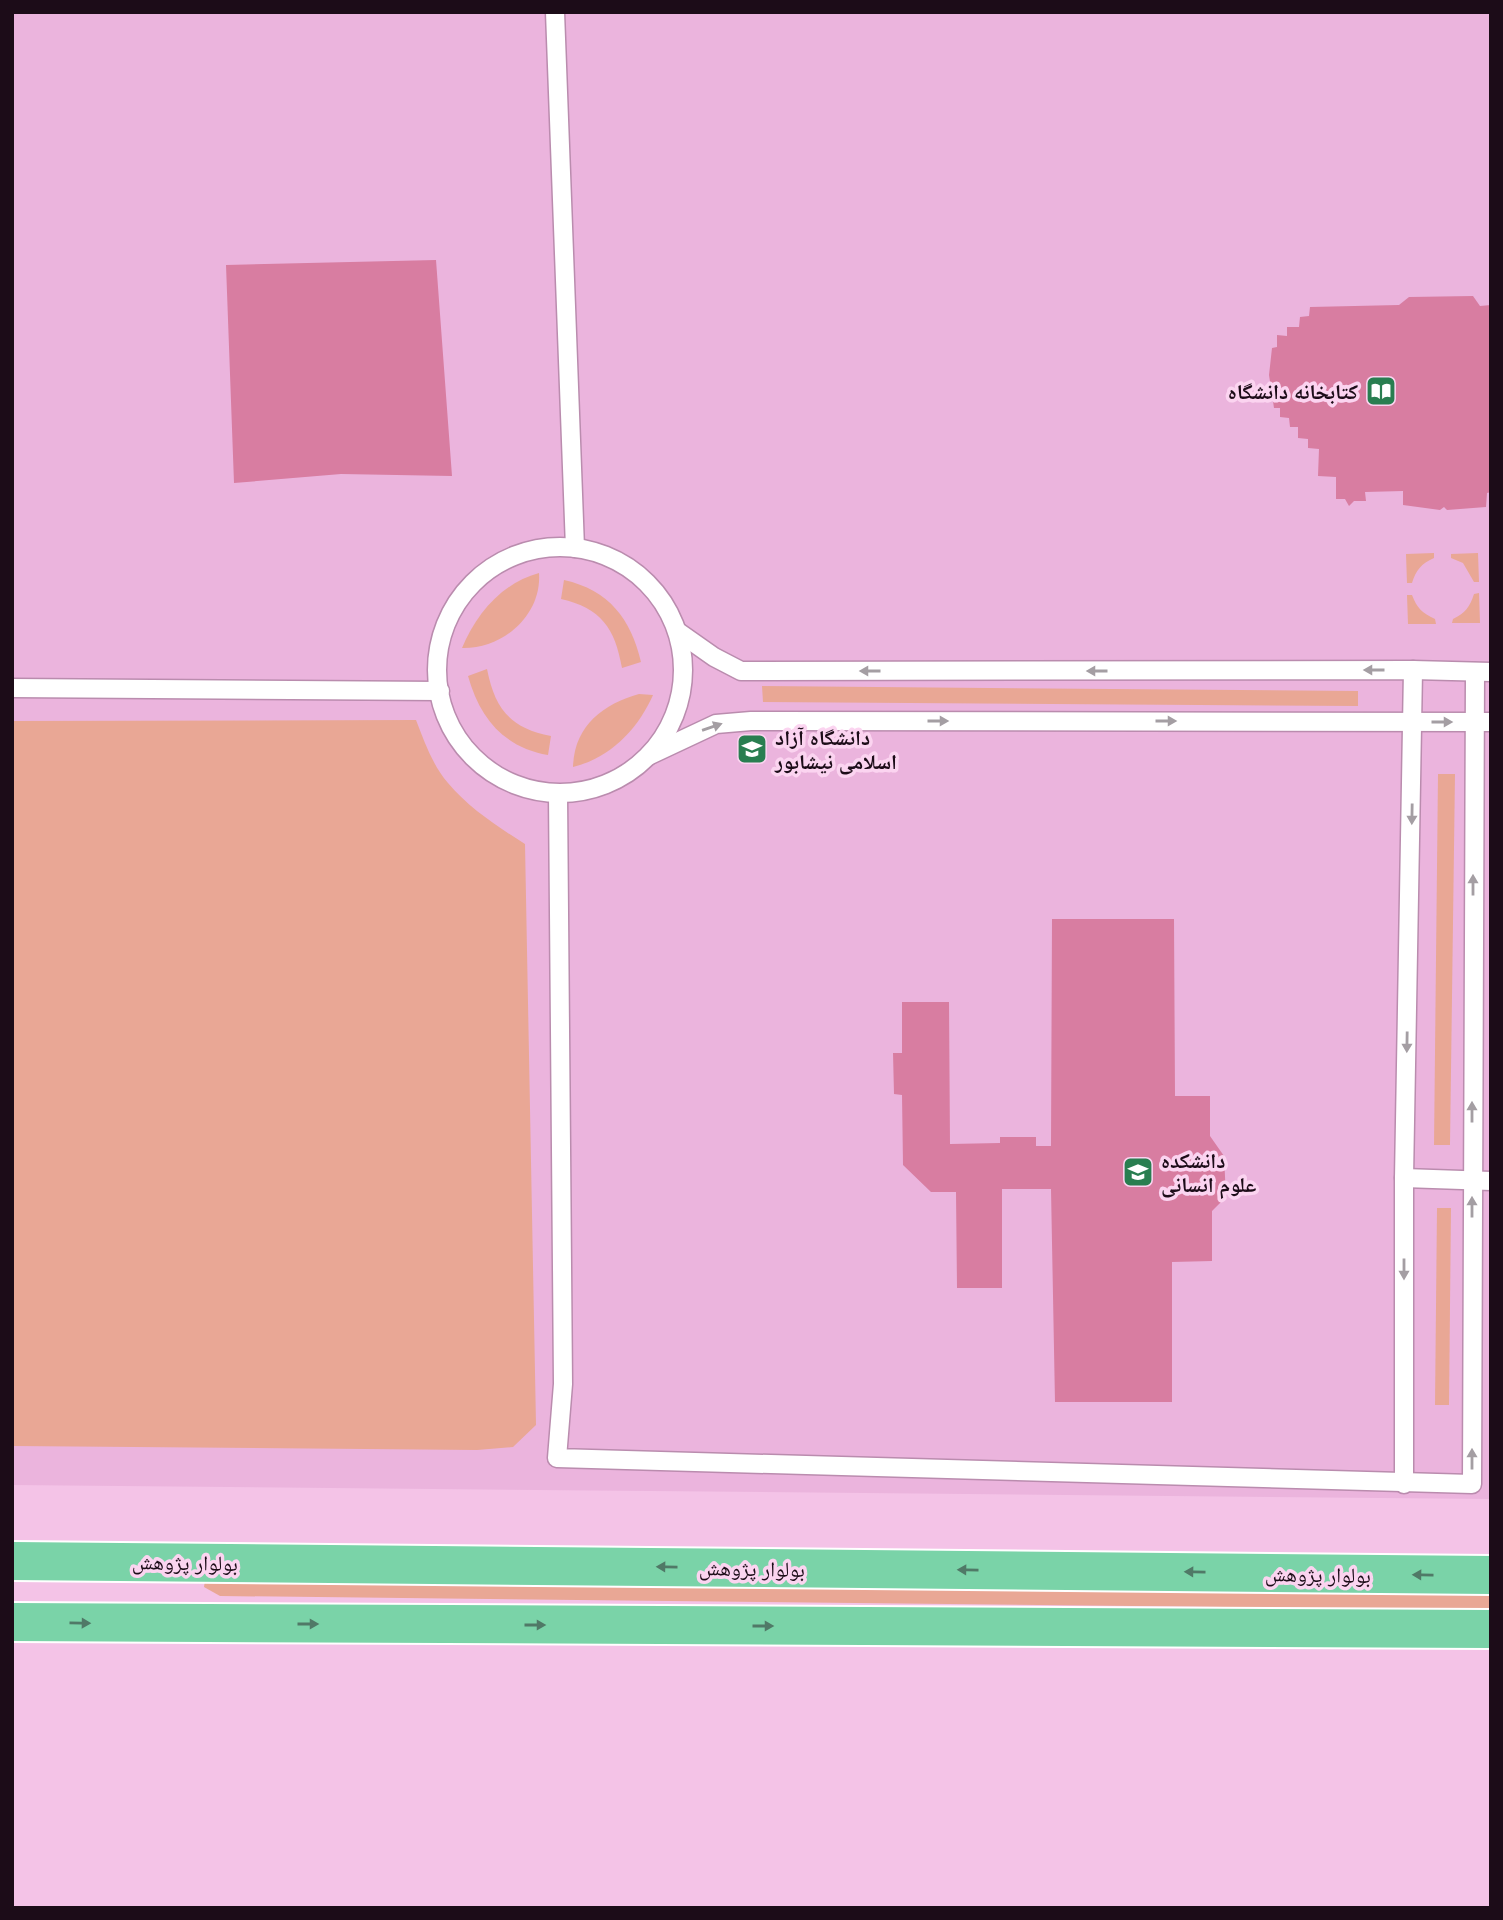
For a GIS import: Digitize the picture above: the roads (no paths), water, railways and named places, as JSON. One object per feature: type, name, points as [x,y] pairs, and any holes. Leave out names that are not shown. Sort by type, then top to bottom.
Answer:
[{"type":"main road","name":"بولوار پژوهش","points":[[12,1561],[1491,1575]]},
{"type":"main road","points":[[12,1622],[1491,1629]]},
{"type":"lane","points":[[555,12],[575,548]]},
{"type":"lane","points":[[543,547],[590,549],[628,566],[658,595],[677,631],[683,667],[681,693],[673,722],[650,755],[628,774],[595,789],[558,794],[521,788],[496,776],[472,757],[447,722],[436,675],[438,645],[453,605],[474,579],[504,559],[543,547]]},
{"type":"lane","points":[[558,794],[563,1384],[557,1458],[1472,1484],[1472,1181],[1483,672],[741,671],[714,657],[677,631]]},
{"type":"lane","points":[[1404,1484],[1404,1178],[1413,670]]},
{"type":"lane","points":[[12,688],[440,691]]},
{"type":"lane","points":[[650,755],[716,724],[751,720],[1483,722]]},
{"type":"lane","points":[[1404,1178],[1491,1181]]},
{"type":"place","name":"کتابخانه دانشگاه","points":[[1381,391]]},
{"type":"place","name":"دانشگاه آزاد اسلامی نیشابور","points":[[752,749]]},
{"type":"place","name":"دانشکده علوم انسانی","points":[[1138,1172]]}]
